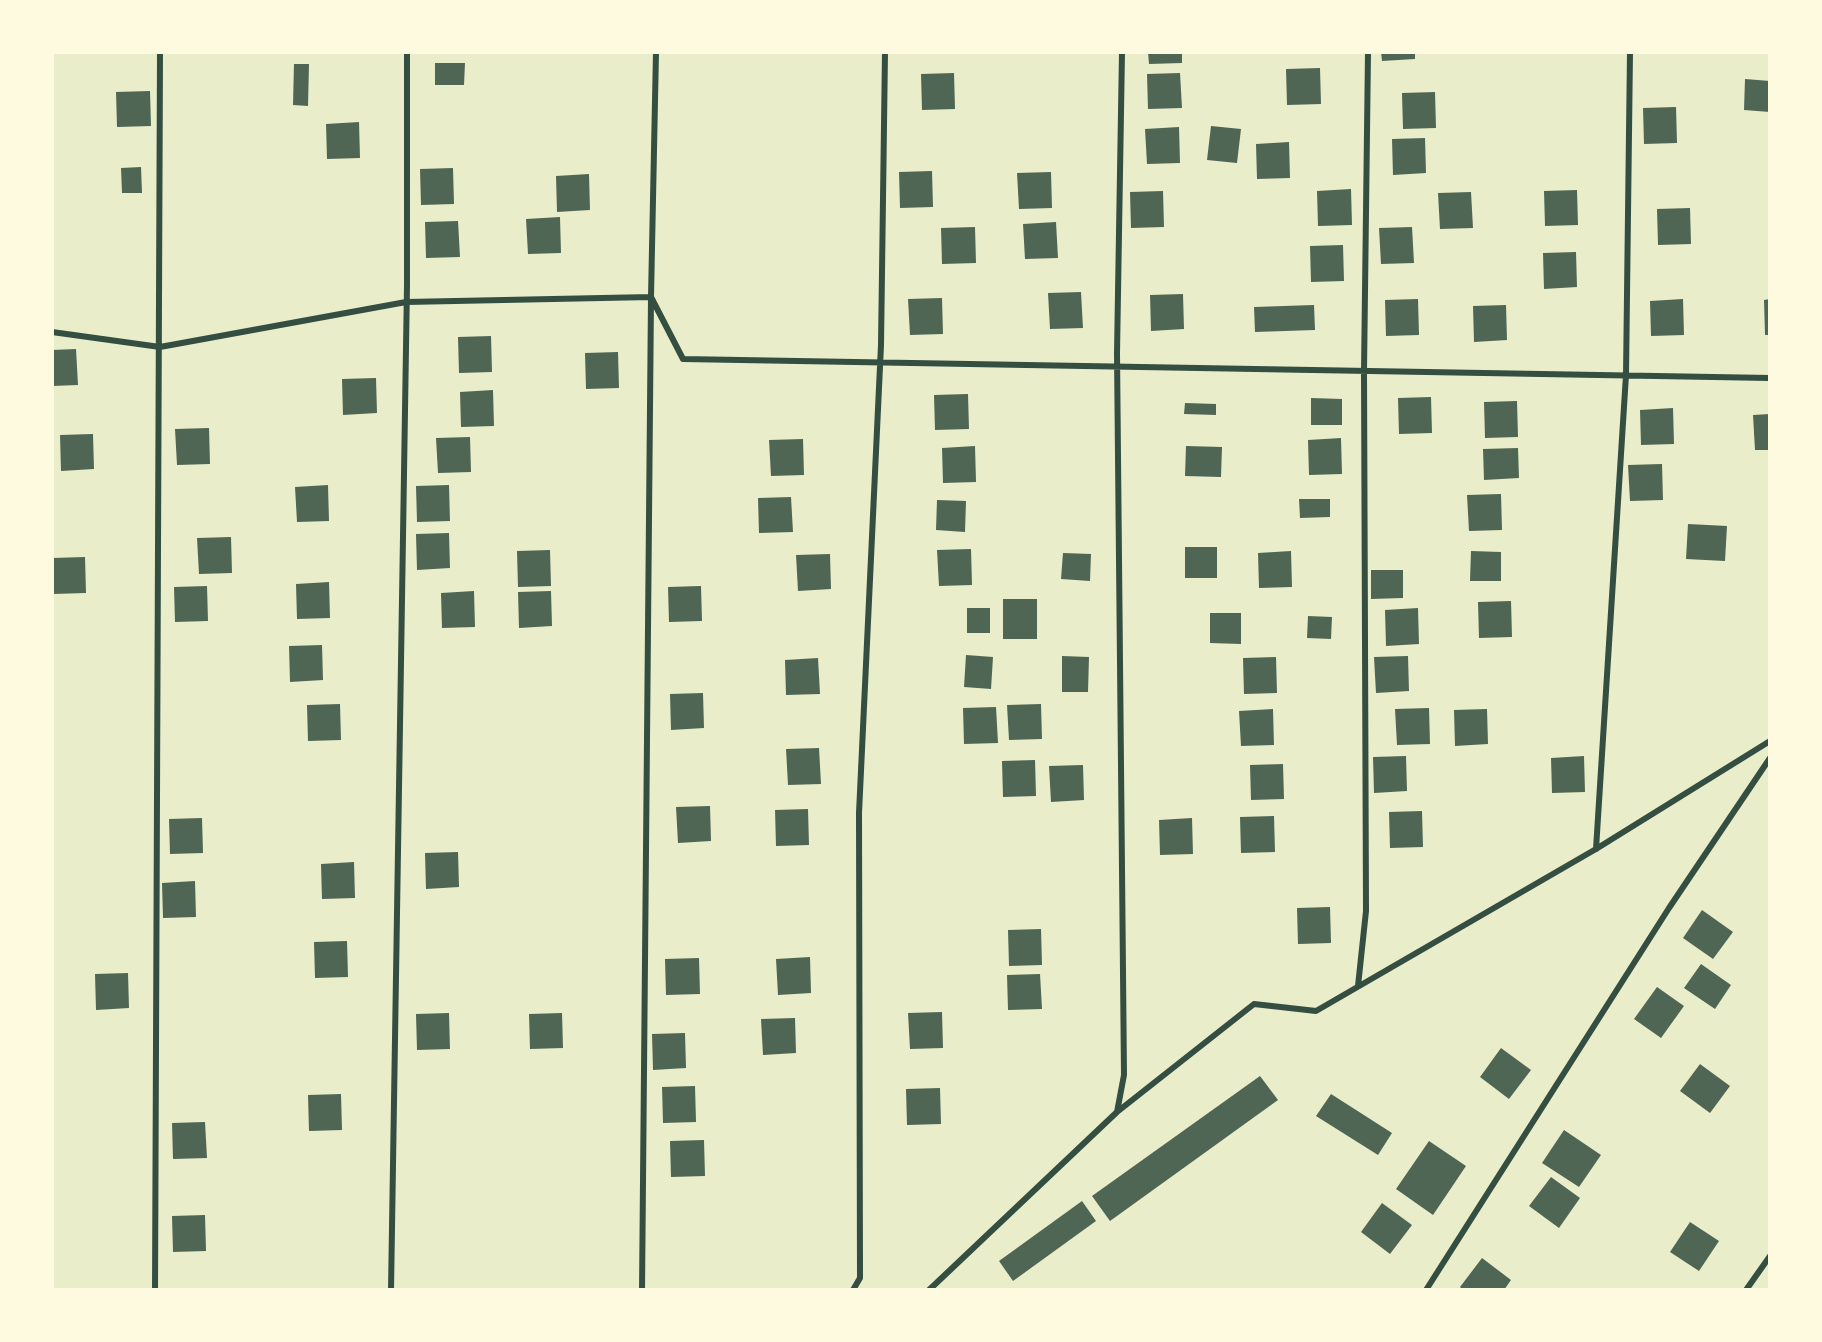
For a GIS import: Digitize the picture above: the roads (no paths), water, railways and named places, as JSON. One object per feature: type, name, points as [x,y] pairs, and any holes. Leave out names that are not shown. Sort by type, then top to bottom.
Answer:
[{"type":"street","points":[[155,1290],[160,52]]},
{"type":"street","points":[[391,1290],[406,302],[407,52]]},
{"type":"street","points":[[642,1290],[651,297],[656,52]]},
{"type":"street","points":[[853,1290],[860,1278],[859,813],[880,362],[885,52]]},
{"type":"street","points":[[1117,1112],[1124,1075],[1117,367],[1122,52]]},
{"type":"street","points":[[1358,986],[1366,911],[1364,371],[1368,52]]},
{"type":"street","points":[[1596,849],[1626,375],[1630,52]]},
{"type":"street","points":[[52,332],[160,347],[406,302],[651,297]]},
{"type":"street","points":[[651,297],[683,359],[1770,378]]},
{"type":"street","points":[[929,1290],[1117,1112],[1254,1004],[1316,1011],[1596,849],[1770,741]]},
{"type":"street","points":[[1426,1290],[1669,908],[1770,758]]},
{"type":"street","points":[[1746,1290],[1770,1256]]}]
